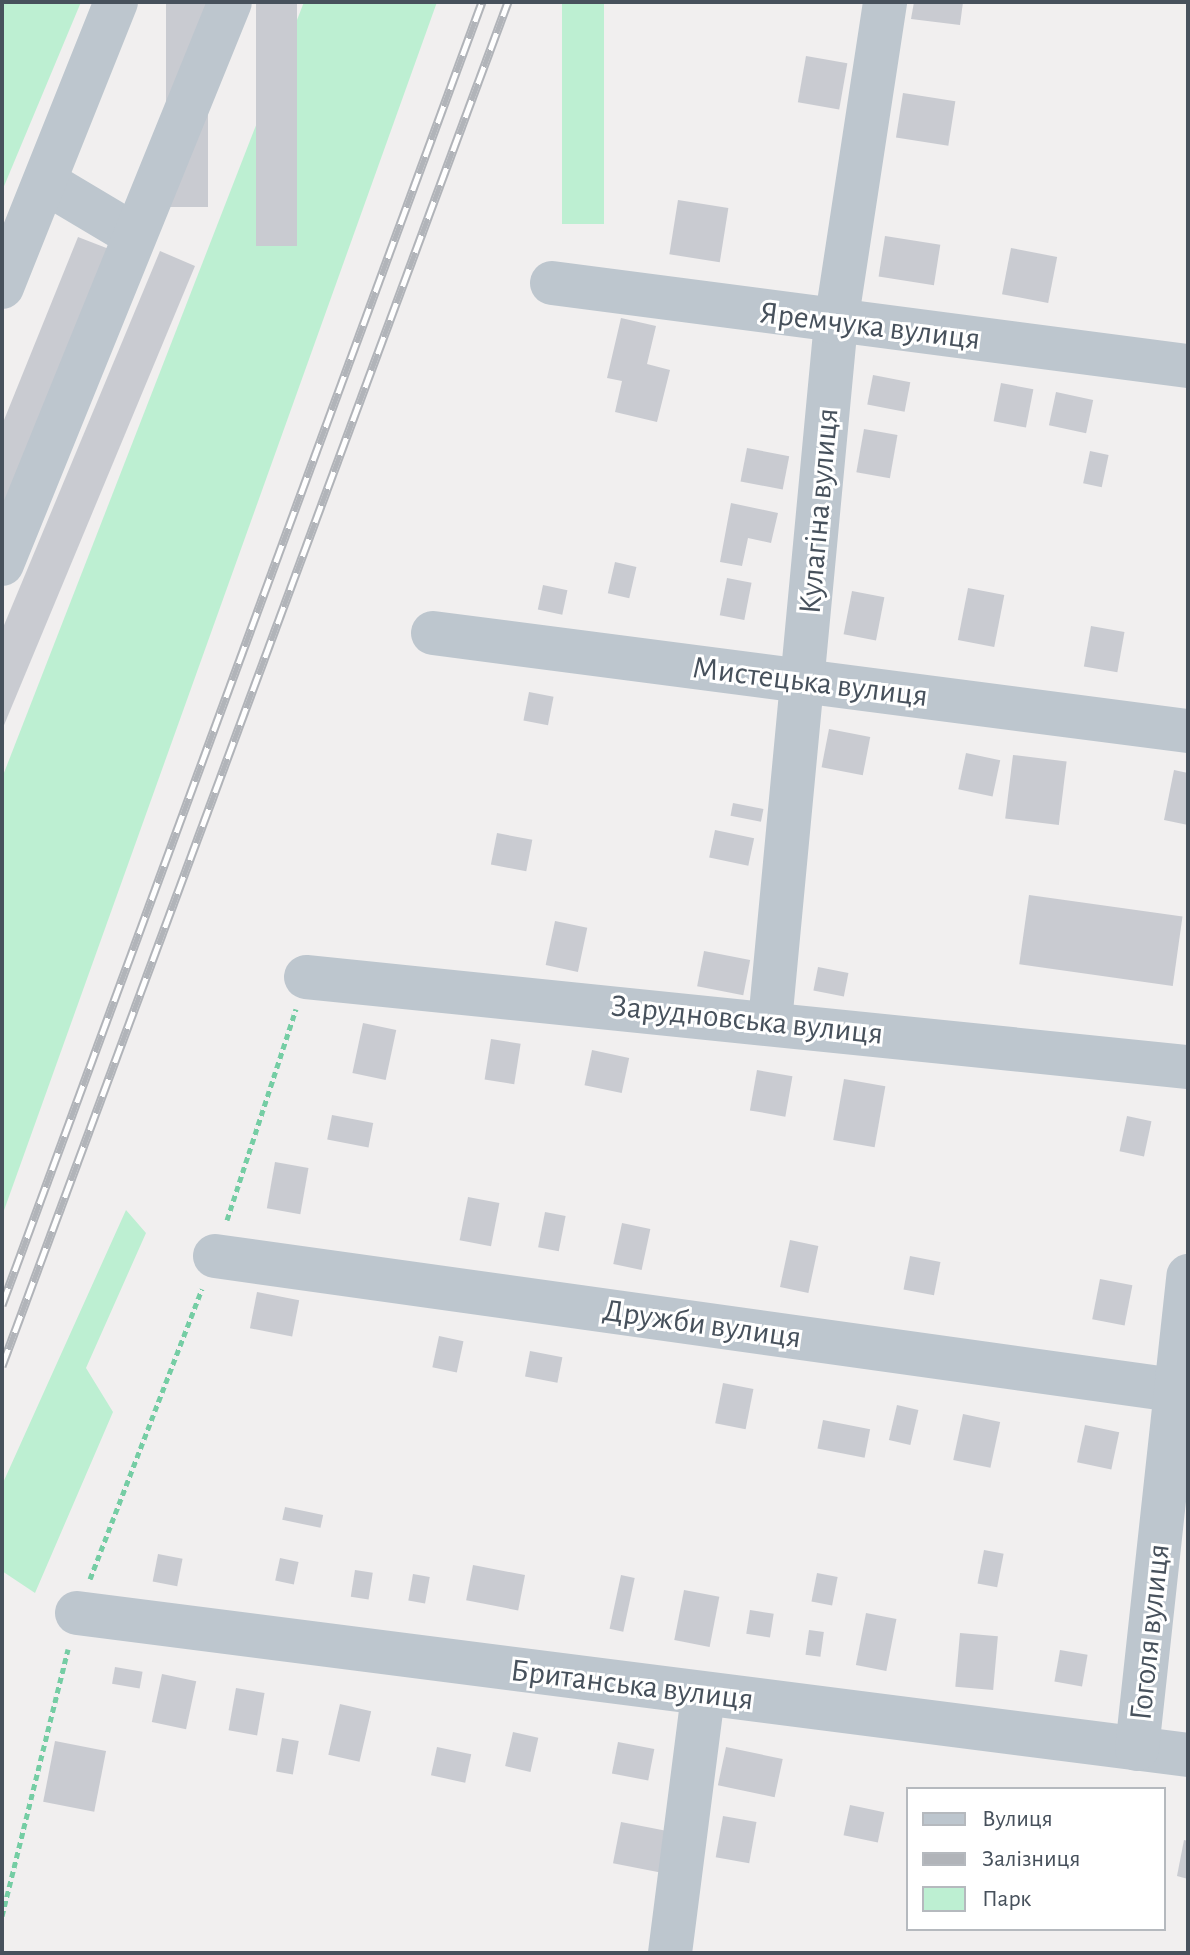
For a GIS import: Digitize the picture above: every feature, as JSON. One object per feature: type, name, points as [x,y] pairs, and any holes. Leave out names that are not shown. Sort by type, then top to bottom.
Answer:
[{"type":"street","points":[[2,287],[116,2]]},
{"type":"street","points":[[2,564],[230,2]]},
{"type":"street","name":"Кулагіна вулиця","points":[[770,1022],[836,323],[885,2]]},
{"type":"street","points":[[45,182],[134,235]]},
{"type":"street","name":"Яремчука вулиця","points":[[552,283],[836,323],[1188,366]]},
{"type":"street","name":"Мистецька вулиця","points":[[433,633],[1188,731]]},
{"type":"street","name":"Зарудновська вулиця","points":[[306,977],[1188,1067]]},
{"type":"street","name":"Дружби вулиця","points":[[215,1256],[1182,1391]]},
{"type":"street","name":"Гоголя вулиця","points":[[1137,1749],[1182,1391],[1188,1276]]},
{"type":"street","name":"Британська вулиця","points":[[77,1613],[1188,1755]]},
{"type":"street","points":[[670,1953],[703,1694]]},
{"type":"path","points":[[2,1916],[77,1613],[215,1256],[306,977]]},
{"type":"green space","points":[[2,2],[81,2],[2,191]]},
{"type":"green space","points":[[304,2],[437,2],[2,1216],[2,778]]},
{"type":"green space","points":[[562,2],[604,2],[604,224],[562,224]]},
{"type":"green space","points":[[126,1210],[146,1233],[86,1368],[113,1412],[35,1593],[2,1571],[2,1485]]},
{"type":"building","points":[[166,2],[208,2],[208,207],[166,207]]},
{"type":"building","points":[[256,2],[297,2],[297,246],[256,246]]},
{"type":"building","points":[[914,2],[963,2],[960,25],[911,19]]},
{"type":"building","points":[[806,56],[847,63],[839,110],[798,102]]},
{"type":"building","points":[[903,93],[955,101],[948,146],[896,137]]},
{"type":"building","points":[[678,200],[728,208],[720,262],[669,254]]},
{"type":"building","points":[[885,236],[940,245],[934,285],[879,276]]},
{"type":"building","points":[[78,237],[109,249],[2,516],[2,425]]},
{"type":"building","points":[[1011,248],[1057,257],[1048,303],[1002,294]]},
{"type":"building","points":[[160,251],[195,266],[2,730],[2,630]]},
{"type":"building","points":[[621,318],[656,326],[647,364],[670,370],[657,422],[615,412],[622,381],[607,378]]},
{"type":"building","points":[[873,375],[910,382],[905,412],[867,404]]},
{"type":"building","points":[[1001,383],[1033,389],[1026,428],[994,421]]},
{"type":"building","points":[[1056,392],[1093,400],[1086,433],[1049,425]]},
{"type":"building","points":[[864,429],[897,435],[890,478],[856,472]]},
{"type":"building","points":[[747,448],[789,456],[783,490],[741,481]]},
{"type":"building","points":[[1090,451],[1109,455],[1102,487],[1083,483]]},
{"type":"building","points":[[731,503],[778,513],[771,543],[748,538],[742,566],[720,562]]},
{"type":"building","points":[[615,562],[636,567],[629,598],[608,593]]},
{"type":"building","points":[[727,578],[752,583],[744,620],[720,615]]},
{"type":"building","points":[[543,585],[567,590],[562,615],[538,609]]},
{"type":"building","points":[[968,588],[1004,595],[994,647],[958,640]]},
{"type":"building","points":[[852,591],[884,597],[876,640],[844,634]]},
{"type":"building","points":[[1091,626],[1124,632],[1117,672],[1084,666]]},
{"type":"building","points":[[529,692],[554,697],[548,725],[523,720]]},
{"type":"building","points":[[829,729],[870,737],[863,775],[822,767]]},
{"type":"building","points":[[966,753],[1000,760],[993,796],[958,789]]},
{"type":"building","points":[[1013,755],[1067,762],[1059,825],[1005,819]]},
{"type":"building","points":[[1174,770],[1188,773],[1188,825],[1164,820]]},
{"type":"building","points":[[733,803],[763,809],[761,822],[731,816]]},
{"type":"building","points":[[715,830],[754,838],[748,866],[709,857]]},
{"type":"building","points":[[497,833],[532,840],[526,871],[491,864]]},
{"type":"building","points":[[1029,895],[1182,917],[1173,986],[1019,964]]},
{"type":"building","points":[[555,921],[587,928],[578,972],[546,965]]},
{"type":"building","points":[[704,951],[750,960],[743,995],[697,986]]},
{"type":"building","points":[[818,967],[848,973],[844,996],[813,991]]},
{"type":"building","points":[[363,1023],[396,1030],[386,1080],[352,1073]]},
{"type":"building","points":[[491,1039],[521,1044],[514,1084],[485,1079]]},
{"type":"building","points":[[592,1050],[629,1058],[622,1093],[585,1085]]},
{"type":"building","points":[[757,1070],[792,1076],[785,1117],[750,1110]]},
{"type":"building","points":[[844,1079],[885,1086],[875,1147],[833,1140]]},
{"type":"building","points":[[332,1115],[373,1123],[368,1148],[327,1140]]},
{"type":"building","points":[[1127,1116],[1151,1121],[1144,1156],[1120,1151]]},
{"type":"building","points":[[275,1162],[308,1168],[300,1214],[267,1208]]},
{"type":"building","points":[[468,1197],[499,1203],[491,1246],[460,1240]]},
{"type":"building","points":[[545,1212],[566,1216],[559,1251],[538,1247]]},
{"type":"building","points":[[622,1223],[650,1229],[642,1270],[613,1264]]},
{"type":"building","points":[[790,1240],[818,1246],[808,1293],[780,1287]]},
{"type":"building","points":[[910,1256],[940,1262],[934,1295],[904,1289]]},
{"type":"building","points":[[1100,1279],[1132,1285],[1125,1326],[1092,1319]]},
{"type":"building","points":[[257,1292],[299,1300],[292,1337],[250,1328]]},
{"type":"building","points":[[439,1336],[463,1341],[457,1372],[432,1367]]},
{"type":"building","points":[[530,1351],[562,1357],[557,1383],[525,1377]]},
{"type":"building","points":[[723,1383],[753,1389],[746,1429],[715,1423]]},
{"type":"building","points":[[897,1405],[918,1410],[910,1445],[889,1440]]},
{"type":"building","points":[[963,1414],[1000,1422],[990,1468],[953,1460]]},
{"type":"building","points":[[823,1420],[870,1429],[865,1458],[817,1448]]},
{"type":"building","points":[[1085,1425],[1119,1432],[1111,1469],[1077,1462]]},
{"type":"building","points":[[285,1507],[323,1515],[320,1528],[282,1520]]},
{"type":"building","points":[[984,1550],[1004,1554],[997,1587],[978,1583]]},
{"type":"building","points":[[158,1554],[183,1559],[177,1586],[153,1581]]},
{"type":"building","points":[[280,1558],[299,1562],[294,1584],[275,1580]]},
{"type":"building","points":[[473,1565],[525,1575],[518,1610],[466,1600]]},
{"type":"building","points":[[355,1570],[373,1573],[369,1599],[351,1597]]},
{"type":"building","points":[[817,1573],[838,1577],[832,1605],[811,1601]]},
{"type":"building","points":[[413,1574],[430,1577],[425,1604],[408,1601]]},
{"type":"building","points":[[621,1575],[635,1578],[623,1632],[610,1629]]},
{"type":"building","points":[[684,1590],[719,1597],[710,1647],[674,1640]]},
{"type":"building","points":[[750,1610],[774,1614],[770,1637],[746,1634]]},
{"type":"building","points":[[866,1613],[896,1619],[886,1671],[856,1665]]},
{"type":"building","points":[[809,1630],[824,1632],[820,1657],[806,1655]]},
{"type":"building","points":[[960,1633],[998,1636],[993,1690],[955,1687]]},
{"type":"building","points":[[1060,1650],[1088,1655],[1082,1686],[1054,1682]]},
{"type":"building","points":[[115,1667],[143,1672],[140,1689],[112,1684]]},
{"type":"building","points":[[162,1674],[196,1681],[186,1729],[152,1722]]},
{"type":"building","points":[[236,1688],[265,1693],[257,1735],[229,1730]]},
{"type":"building","points":[[340,1704],[371,1711],[359,1762],[328,1755]]},
{"type":"building","points":[[513,1732],[538,1738],[530,1772],[505,1766]]},
{"type":"building","points":[[282,1738],[299,1741],[293,1774],[276,1771]]},
{"type":"building","points":[[55,1741],[106,1751],[94,1812],[43,1802]]},
{"type":"building","points":[[618,1742],[654,1749],[648,1780],[612,1773]]},
{"type":"building","points":[[437,1747],[471,1754],[465,1783],[431,1775]]},
{"type":"building","points":[[726,1747],[783,1759],[775,1797],[718,1785]]},
{"type":"building","points":[[850,1805],[884,1812],[878,1843],[844,1835]]},
{"type":"building","points":[[723,1816],[756,1822],[749,1863],[716,1857]]},
{"type":"building","points":[[621,1822],[667,1831],[659,1872],[613,1863]]},
{"type":"building","points":[[1184,1840],[1188,1841],[1188,1879],[1177,1876]]},
{"type":"railway","points":[[2,1305],[482,2]]},
{"type":"railway","points":[[2,1366],[508,2]]}]
